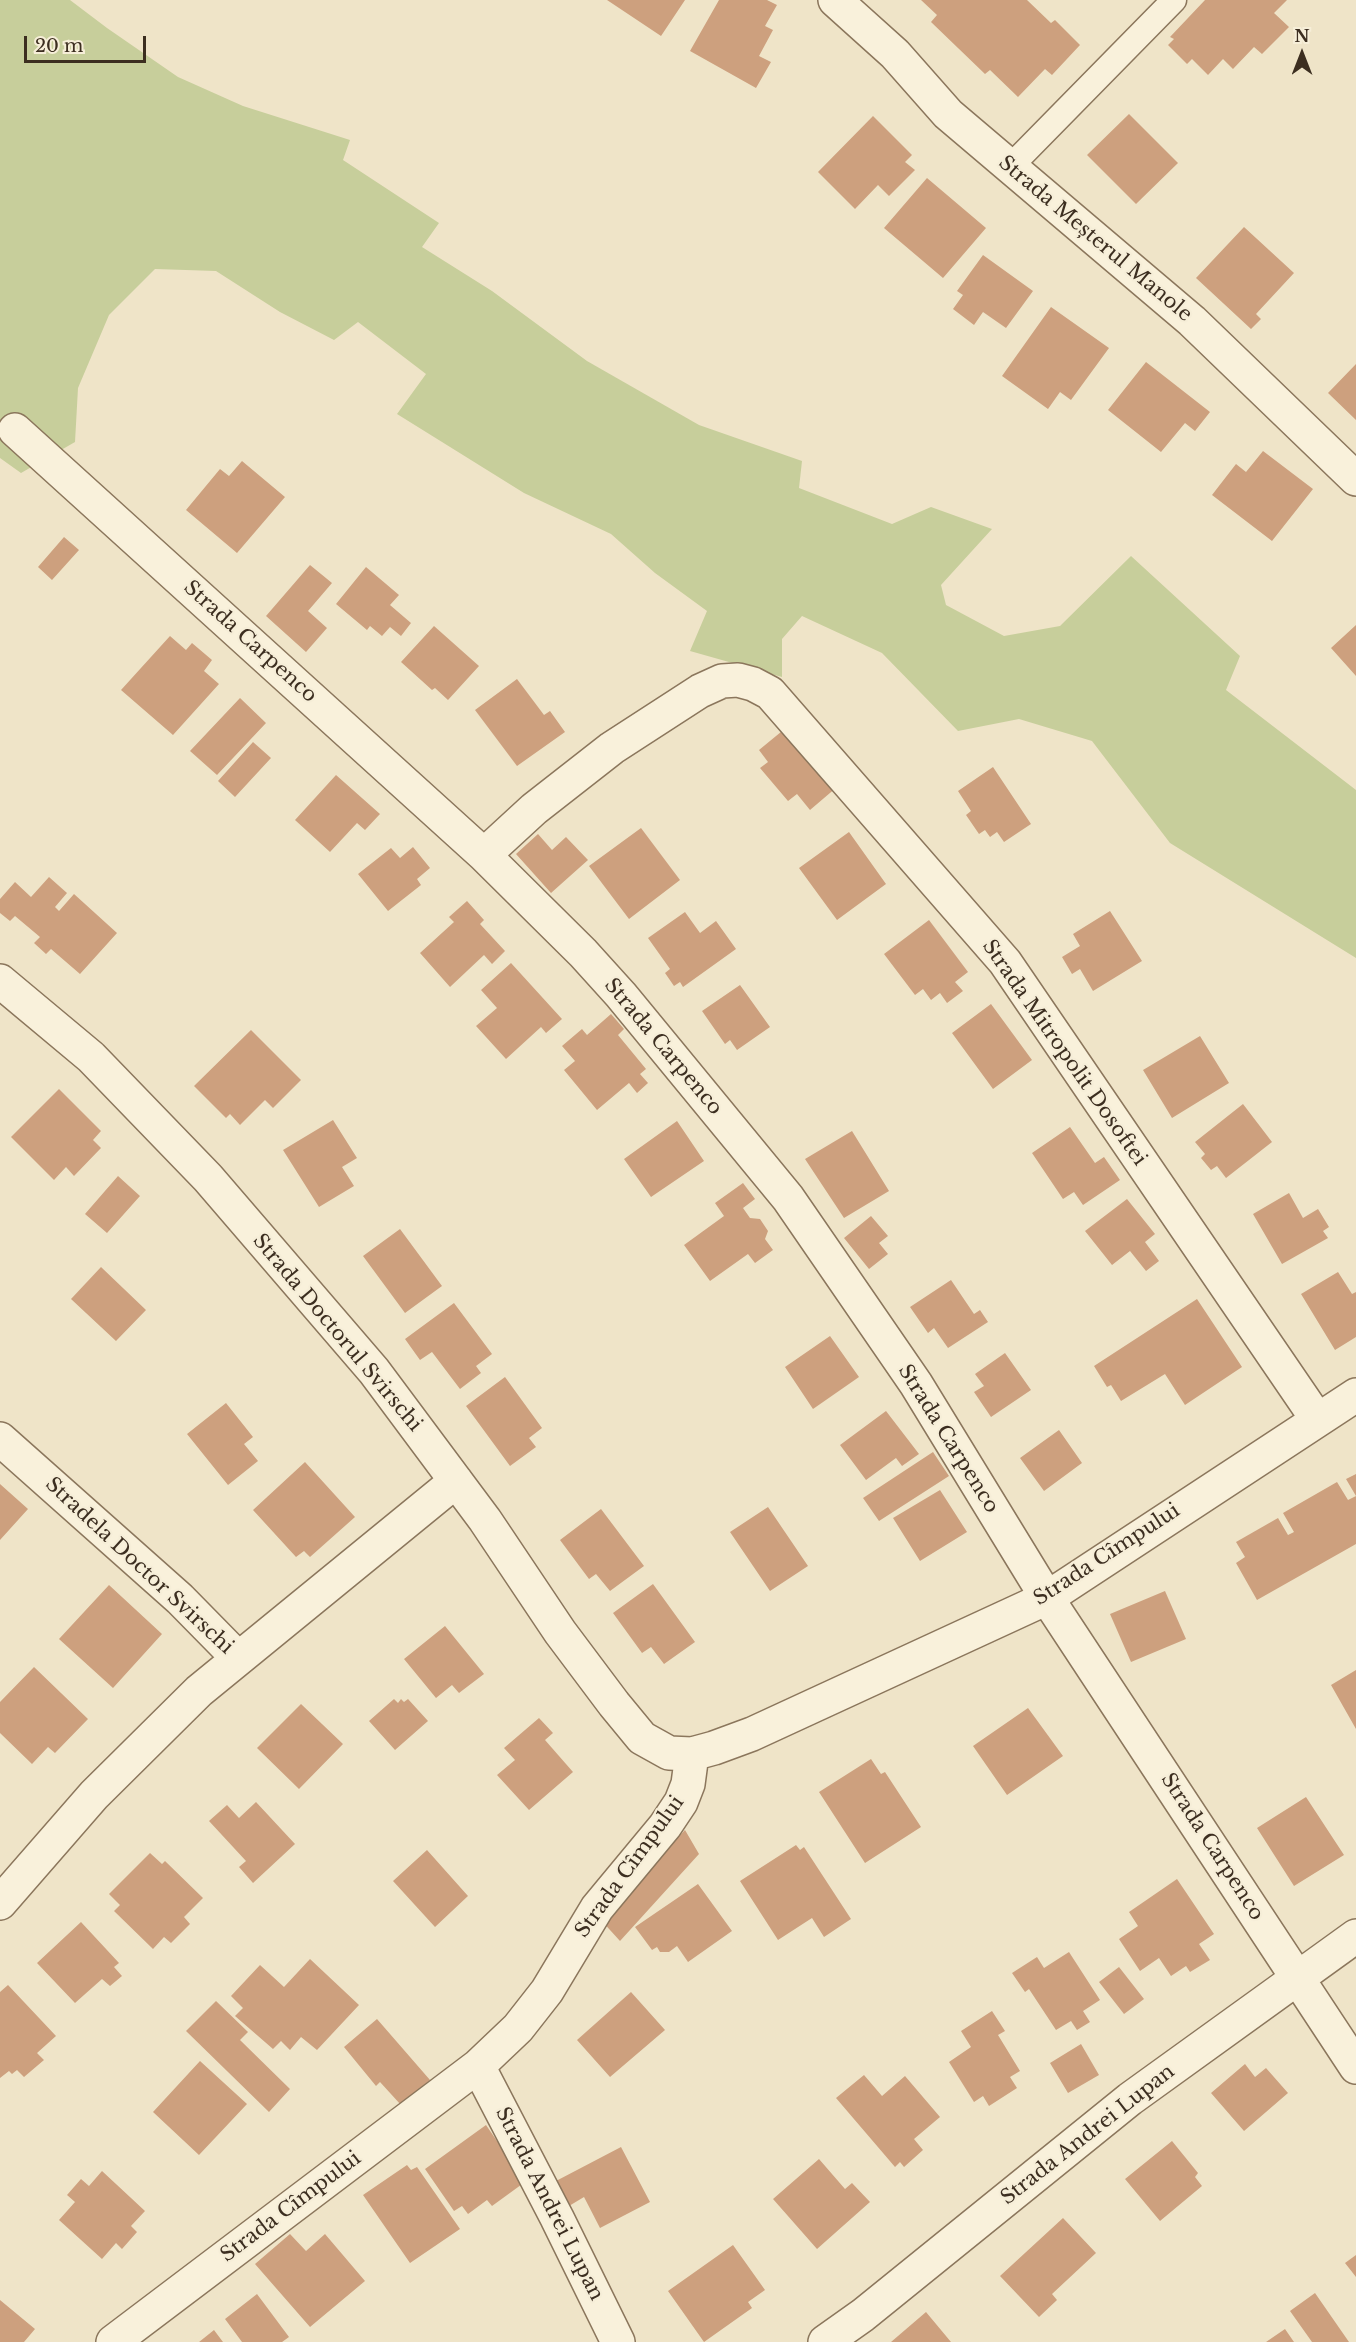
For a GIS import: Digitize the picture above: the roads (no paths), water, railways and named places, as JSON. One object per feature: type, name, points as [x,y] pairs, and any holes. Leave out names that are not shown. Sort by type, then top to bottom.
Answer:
[{"type":"street","name":"Strada Meșterul Manole","points":[[835,0],[895,54],[948,114],[1192,321],[1356,479]]},
{"type":"street","name":"Strada Carpenco","points":[[15,430],[484,855],[583,953],[621,995],[788,1198],[916,1384],[1047,1598],[1356,2067]]},
{"type":"street","name":"Strada Mitropolit Dosoftei","points":[[484,855],[534,809],[612,748],[700,691],[722,681],[738,680],[753,684],[770,693],[1005,962],[1317,1419]]},
{"type":"street","name":"Strada Doctorul Svirschi","points":[[0,981],[91,1057],[208,1178],[374,1371],[485,1520],[560,1632],[642,1738],[669,1752],[692,1754]]},
{"type":"street","name":"Strada Cîmpului","points":[[113,2342],[478,2066],[518,2028],[547,1991],[597,1908],[665,1826],[681,1802],[688,1784],[692,1754],[752,1734],[1047,1598],[1356,1395]]},
{"type":"street","name":"Stradela Doctor Svirschi","points":[[0,1439],[180,1599],[238,1658],[167,1722],[94,1795],[0,1903]]},
{"type":"street","points":[[238,1658],[456,1481]]},
{"type":"street","name":"Strada Andrei Lupan","points":[[825,2342],[872,2307],[1130,2099],[1356,1936]]},
{"type":"street","name":"Strada Andrei Lupan","points":[[478,2066],[618,2342]]},
{"type":"lane","points":[[1010,167],[1174,0]]}]
